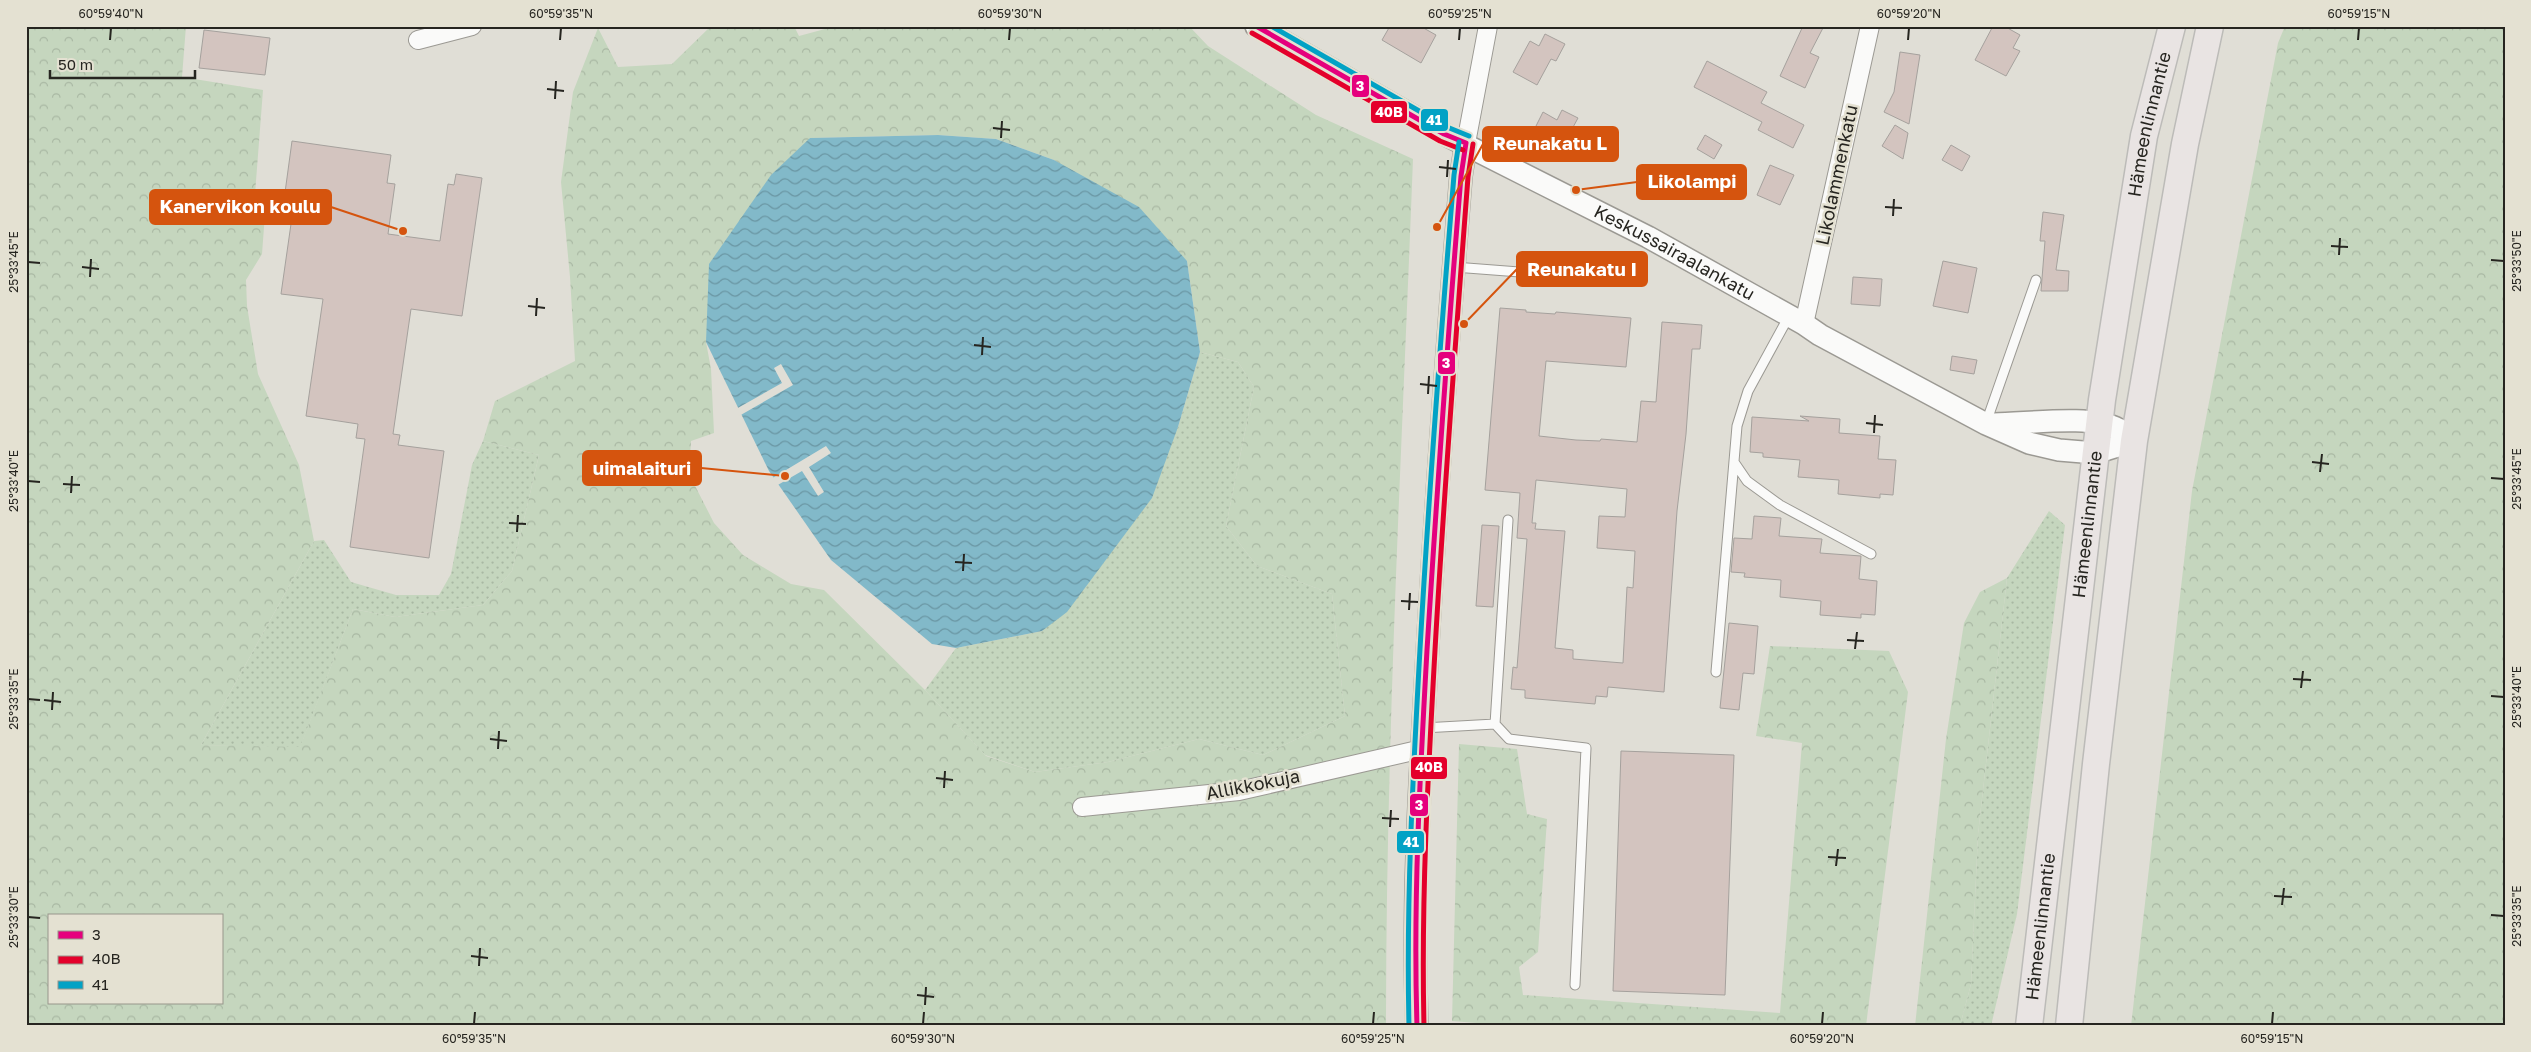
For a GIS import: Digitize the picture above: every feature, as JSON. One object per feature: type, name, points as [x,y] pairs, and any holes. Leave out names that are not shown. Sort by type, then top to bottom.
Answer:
[{"type":"main road","name":"Hämeenlinnantie","points":[[2029,1026],[2099,423],[2144,136],[2172,26]]},
{"type":"main road","name":"Hämeenlinnantie","points":[[2069,1026],[2096,764],[2134,441],[2185,144],[2210,26]]},
{"type":"street","points":[[418,40],[472,26]]},
{"type":"street","name":"Keskussairaalankatu","points":[[1256,26],[1444,134],[1466,143],[1648,237],[1820,335],[1986,424],[2029,443],[2059,450],[2095,453],[2134,441]]},
{"type":"street","points":[[1417,1026],[1414,952],[1422,739],[1440,422],[1466,143],[1488,26]]},
{"type":"street","name":"Likolammenkatu","points":[[1796,320],[1870,26]]},
{"type":"street","points":[[1986,424],[2063,421],[2099,423],[2118,428],[2134,441]]},
{"type":"street","name":"Allikkokuja","points":[[1082,807],[1239,791],[1422,739]]},
{"type":"lane","points":[[1454,267],[1637,281]]},
{"type":"lane","points":[[1986,424],[2036,280]]},
{"type":"lane","points":[[1716,672],[1737,426],[1748,391],[1796,320]]},
{"type":"lane","points":[[1734,462],[1747,481],[1780,505],[1871,554]]},
{"type":"lane","points":[[1508,520],[1495,724],[1509,739],[1586,748],[1575,986]]},
{"type":"lane","points":[[1422,739],[1495,724]]},
{"type":"green space","points":[[26,26],[186,26],[182,77],[263,90],[255,194],[265,214],[262,254],[246,280],[247,306],[258,374],[299,465],[314,541],[201,745],[300,747],[353,609],[395,617],[483,605],[512,571],[539,455],[483,441],[495,401],[575,361],[570,277],[561,182],[573,92],[598,28],[618,67],[672,64],[711,26],[794,26],[799,36],[836,26],[1189,26],[1208,46],[1316,115],[1413,159],[1392,701],[1386,1026],[26,1026]],"holes":[[[938,135],[996,139],[1054,160],[1187,261],[1200,352],[1238,362],[1254,387],[1226,526],[1257,566],[1332,594],[1345,716],[1263,755],[1199,739],[1108,762],[1035,772],[986,756],[925,690],[824,590],[791,584],[743,555],[714,523],[689,474],[691,441],[714,433],[711,369],[706,342],[810,138]]]},
{"type":"green space","points":[[2285,26],[2505,26],[2505,1026],[2131,1026],[2192,491],[2278,43]]},
{"type":"green space","points":[[1200,352],[1238,362],[1254,387],[1226,526],[1257,566],[1332,594],[1345,716],[1263,755],[1199,739],[1108,762],[1035,772],[985,755],[925,690],[956,648],[1042,631],[1178,427]]},
{"type":"green space","points":[[483,441],[539,455],[512,571],[483,605],[395,617],[353,609],[300,748],[201,745],[314,541],[324,540],[351,582],[396,595],[439,595],[451,574],[472,465]]},
{"type":"green space","points":[[2049,511],[2065,525],[2017,914],[1991,1026],[1960,1026],[1971,984],[1978,834],[2007,578]]},
{"type":"green space","points":[[2007,578],[1978,834],[1971,984],[1960,1026],[1915,1026],[1946,739],[1964,623],[1980,592]]},
{"type":"green space","points":[[1770,646],[1889,651],[1908,692],[1866,1026],[1513,1026],[1452,1021],[1459,744],[1517,749],[1527,814],[1547,819],[1538,952],[1519,967],[1523,995],[1780,1013],[1802,743],[1756,736]]},
{"type":"water","points":[[938,135],[996,139],[1054,160],[1139,207],[1187,261],[1200,352],[1178,427],[1152,498],[1067,612],[1042,631],[956,648],[932,644],[831,560],[769,471],[706,342],[709,264],[771,175],[810,138]]},
{"type":"pier","points":[[781,364],[793,385],[739,416],[736,409],[782,383],[774,368]]},
{"type":"pier","points":[[826,446],[831,453],[809,467],[824,492],[818,496],[802,471],[776,486],[771,479]]},
{"type":"building","points":[[1390,26],[1420,26],[1436,35],[1421,63],[1382,40]]},
{"type":"building","points":[[1803,26],[1824,26],[1810,53],[1819,57],[1805,88],[1780,76]]},
{"type":"building","points":[[1993,26],[2004,26],[2020,35],[2013,48],[2020,51],[2006,76],[1975,60]]},
{"type":"building","points":[[204,30],[270,38],[265,75],[199,68]]},
{"type":"building","points":[[1545,34],[1565,44],[1556,61],[1551,59],[1537,85],[1513,72],[1530,41],[1539,46]]},
{"type":"building","points":[[1900,52],[1920,55],[1909,124],[1884,112],[1894,92]]},
{"type":"building","points":[[1707,61],[1767,92],[1761,103],[1804,125],[1793,148],[1758,130],[1762,122],[1694,87]]},
{"type":"building","points":[[1562,110],[1578,118],[1565,142],[1536,126],[1543,112],[1557,120]]},
{"type":"building","points":[[1895,125],[1908,133],[1903,159],[1882,146]]},
{"type":"building","points":[[1705,135],[1722,145],[1714,159],[1697,149]]},
{"type":"building","points":[[292,141],[391,155],[387,183],[395,184],[388,234],[440,241],[448,184],[454,185],[456,174],[482,178],[462,316],[411,309],[393,434],[400,435],[398,445],[444,451],[429,558],[350,547],[365,439],[356,438],[358,424],[306,416],[323,299],[281,294],[291,224],[281,222]]},
{"type":"building","points":[[1951,145],[1970,156],[1962,171],[1942,160]]},
{"type":"building","points":[[1770,165],[1794,175],[1780,205],[1757,195]]},
{"type":"building","points":[[2043,212],[2064,215],[2056,270],[2069,271],[2068,291],[2041,291],[2045,241],[2040,241]]},
{"type":"building","points":[[1943,261],[1977,268],[1968,313],[1933,306]]},
{"type":"building","points":[[1853,277],[1882,279],[1880,306],[1851,304]]},
{"type":"building","points":[[1500,308],[1526,310],[1526,312],[1555,314],[1556,312],[1631,318],[1626,367],[1546,361],[1539,436],[1576,440],[1600,441],[1601,439],[1637,442],[1641,401],[1656,402],[1662,322],[1702,325],[1700,349],[1692,349],[1686,434],[1677,511],[1664,692],[1608,687],[1607,697],[1596,696],[1595,704],[1525,698],[1525,690],[1511,689],[1513,667],[1517,668],[1527,539],[1517,538],[1520,493],[1485,490]],"holes":[[[1536,480],[1627,489],[1625,517],[1599,516],[1597,548],[1635,551],[1633,588],[1627,587],[1623,663],[1573,659],[1573,650],[1555,648],[1565,531],[1535,529],[1536,523],[1532,523]]]},
{"type":"building","points":[[1952,356],[1977,360],[1974,374],[1950,370]]},
{"type":"building","points":[[1800,416],[1840,419],[1839,433],[1880,436],[1878,459],[1896,460],[1893,495],[1880,494],[1880,498],[1838,494],[1839,480],[1798,477],[1800,460],[1763,457],[1763,453],[1750,452],[1752,417],[1809,421]]},
{"type":"building","points":[[1754,516],[1781,518],[1779,536],[1822,539],[1820,553],[1861,556],[1859,579],[1877,581],[1875,615],[1861,614],[1861,618],[1820,615],[1821,601],[1780,597],[1781,580],[1744,577],[1745,573],[1731,572],[1734,538],[1752,539]]},
{"type":"building","points":[[1482,525],[1499,526],[1493,607],[1476,606]]},
{"type":"building","points":[[1729,623],[1758,626],[1754,674],[1743,673],[1739,710],[1720,708]]},
{"type":"building","points":[[1621,751],[1734,755],[1725,995],[1613,991]]},
{"type":"transit line","name":"3","points":[[1256,26],[1444,134],[1466,143]]},
{"type":"transit line","name":"41","points":[[1271,26],[1447,127],[1469,136]]},
{"type":"transit line","name":"40B","points":[[1252,33],[1440,141],[1463,150]]},
{"type":"transit line","name":"41","points":[[1409,1026],[1409,885],[1420,649],[1440,353],[1454,175],[1459,142]]},
{"type":"transit line","name":"3","points":[[1417,1026],[1416,932],[1424,697],[1452,294],[1461,176],[1466,143]]},
{"type":"transit line","name":"40B","points":[[1424,1026],[1424,885],[1432,697],[1468,177],[1473,144]]},
{"type":"place","name":"Likolampi","points":[[1576,190]]},
{"type":"place","name":"Reunakatu L","points":[[1437,227]]},
{"type":"place","name":"Kanervikon koulu","points":[[403,231]]},
{"type":"place","name":"Reunakatu I","points":[[1464,324]]},
{"type":"place","name":"uimalaituri","points":[[785,476]]}]
